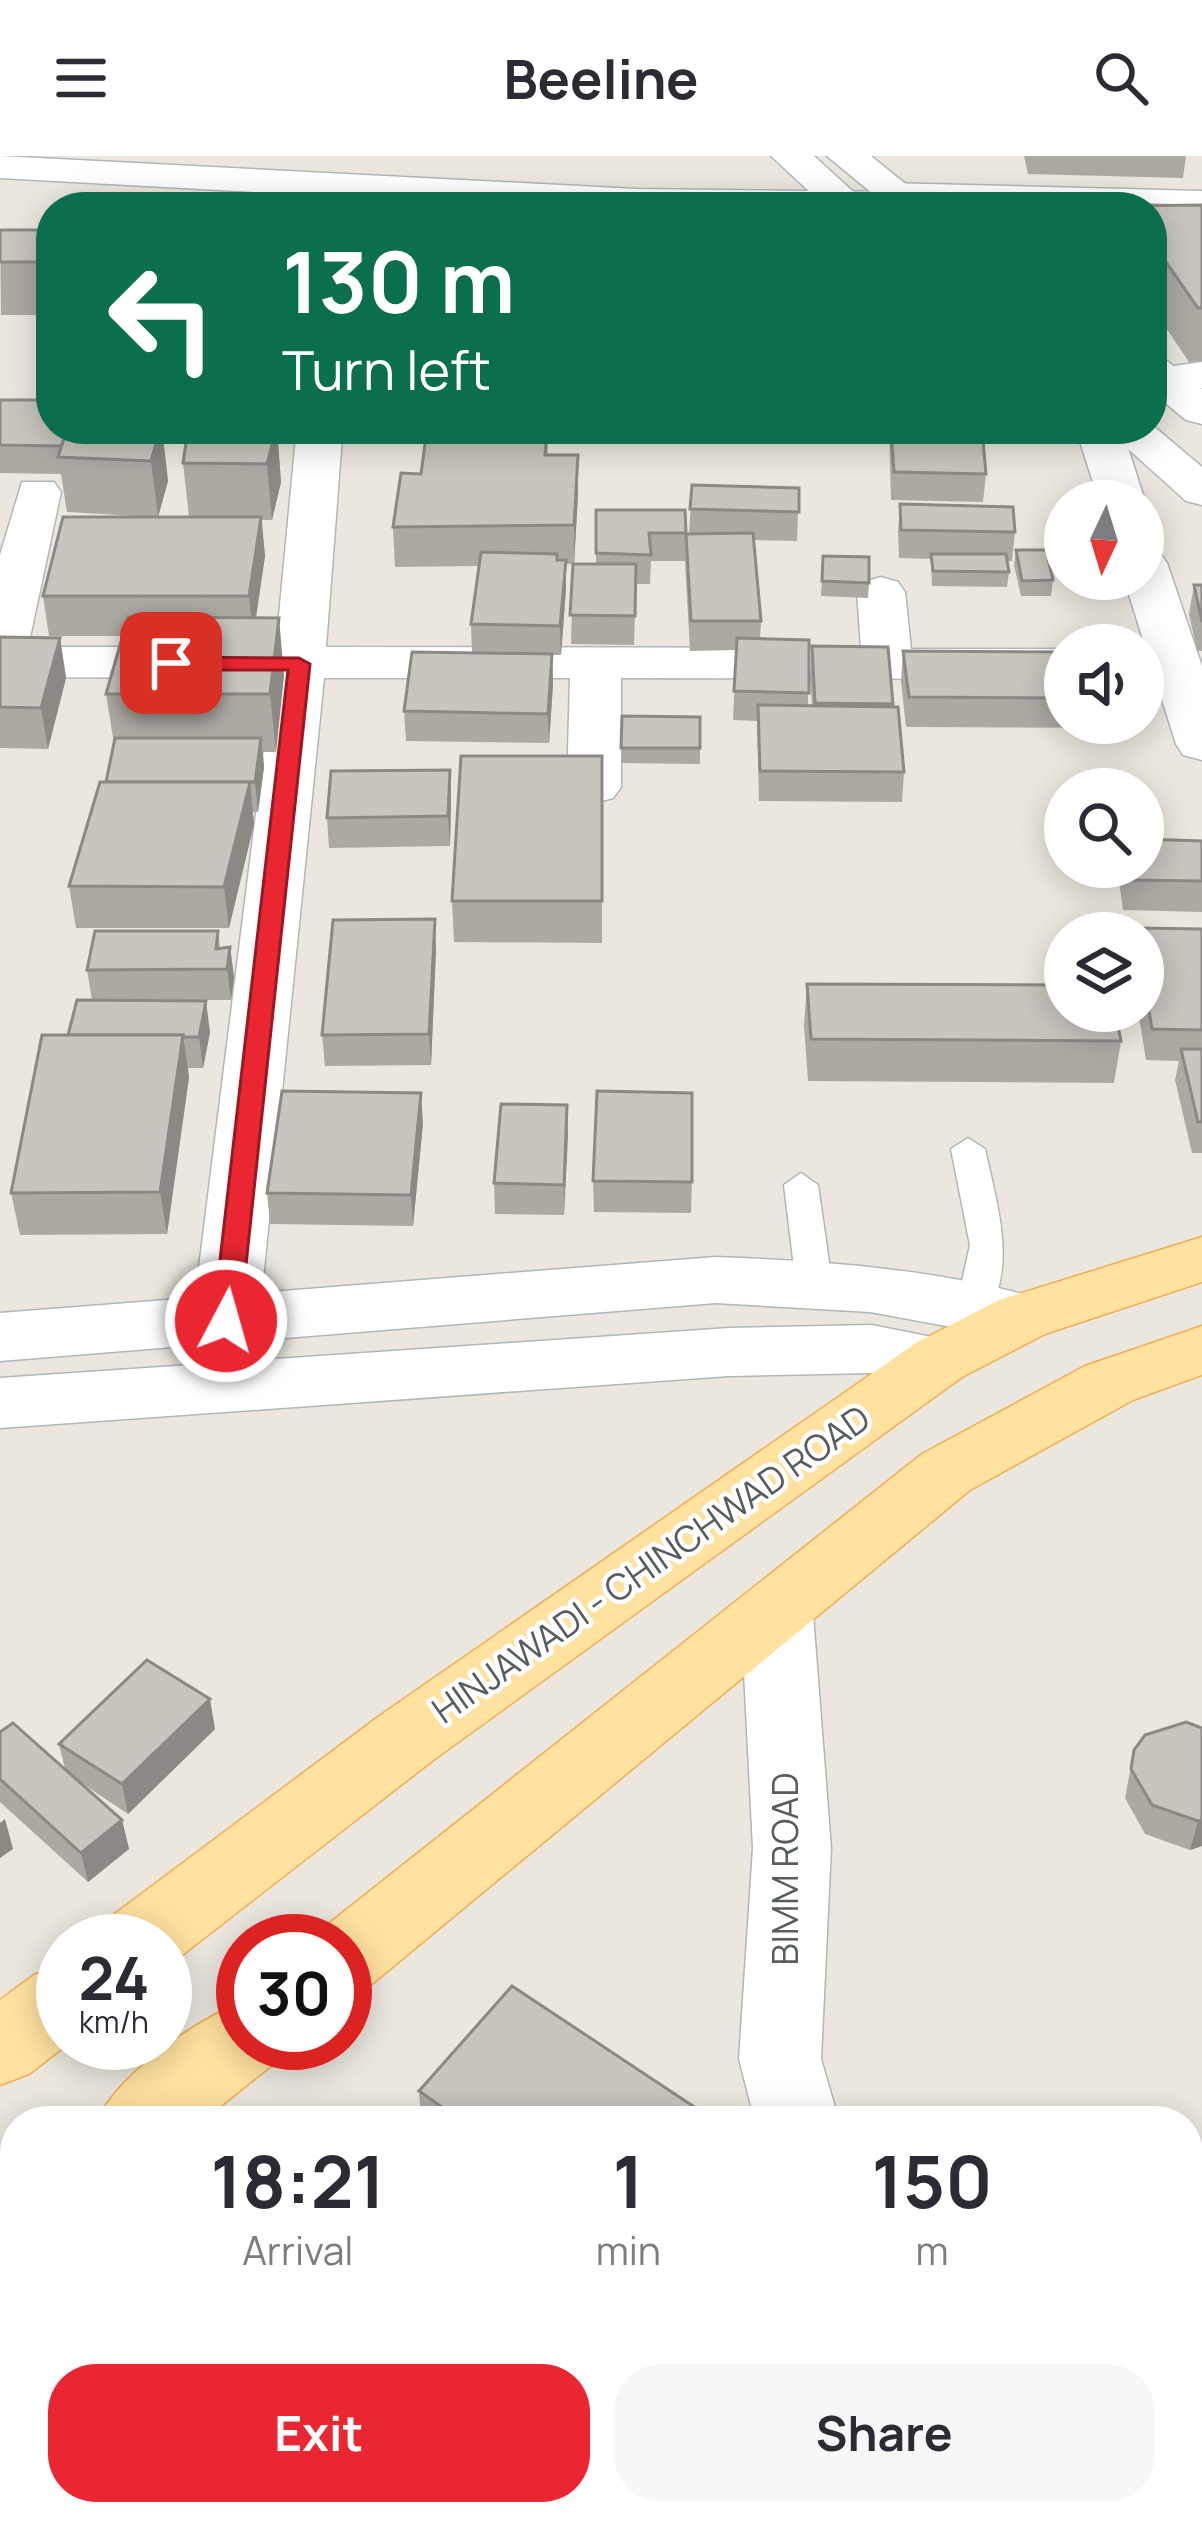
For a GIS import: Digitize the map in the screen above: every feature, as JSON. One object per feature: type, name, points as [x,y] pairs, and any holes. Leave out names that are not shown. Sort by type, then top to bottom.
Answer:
[{"type":"main road","name":"HINJAWADI - CHINCHWAD ROAD","points":[[175,1914],[405,1739],[979,1327],[1202,1259]]},
{"type":"main road","points":[[372,1936],[777,1614],[946,1472],[1108,1383],[1202,1350]]},
{"type":"main road","points":[[0,2048],[36,2021]]},
{"type":"main road","points":[[158,2106],[216,2060]]},
{"type":"street","points":[[790,156],[832,192]]},
{"type":"street","points":[[846,156],[893,192]]},
{"type":"street","points":[[0,166],[116,164],[510,192]]},
{"type":"street","points":[[1172,375],[1202,411]]},
{"type":"street","points":[[218,1387],[299,664],[318,444]]},
{"type":"street","points":[[1104,444],[1116,480]]},
{"type":"street","points":[[1147,444],[1202,491]]},
{"type":"street","points":[[38,492],[0,662],[1044,664]]},
{"type":"street","points":[[880,592],[886,664]]},
{"type":"street","points":[[594,787],[596,664]]},
{"type":"street","points":[[1164,671],[1202,744]]},
{"type":"street","points":[[0,1337],[716,1280],[814,1283],[944,1296],[979,1327]]},
{"type":"street","points":[[0,1403],[729,1352],[872,1348],[979,1327]]},
{"type":"street","name":"BIMM ROAD","points":[[777,1614],[792,1848],[780,2059],[793,2106]]},
{"type":"lane","points":[[1167,198],[1202,198]]},
{"type":"lane","points":[[968,1149],[987,1245],[979,1327]]},
{"type":"lane","points":[[800,1185],[814,1283]]},
{"type":"building","points":[[1167,205],[1202,205],[1202,308],[1167,264]]},
{"type":"building","points":[[0,230],[36,230],[36,262],[0,262]]},
{"type":"building","points":[[0,400],[36,400],[36,444],[63,444],[62,446],[0,445]]},
{"type":"building","points":[[62,444],[156,444],[151,461],[58,457]]},
{"type":"building","points":[[186,444],[272,444],[267,464],[183,463]]},
{"type":"building","points":[[425,444],[546,444],[545,455],[578,455],[574,525],[393,527],[401,473],[421,474]]},
{"type":"building","points":[[892,444],[983,444],[986,474],[894,472]]},
{"type":"building","points":[[692,485],[799,488],[799,512],[690,509]]},
{"type":"building","points":[[900,504],[1013,507],[1015,532],[901,530]]},
{"type":"building","points":[[596,510],[685,510],[686,533],[649,533],[651,555],[596,553]]},
{"type":"building","points":[[63,517],[261,517],[249,596],[43,596]]},
{"type":"building","points":[[753,533],[761,621],[691,621],[686,534]]},
{"type":"building","points":[[1016,550],[1044,550],[1044,580],[1022,581]]},
{"type":"building","points":[[481,552],[557,554],[557,560],[566,560],[560,626],[471,624]]},
{"type":"building","points":[[931,554],[1006,554],[1009,572],[933,571]]},
{"type":"building","points":[[823,556],[869,557],[869,583],[822,581]]},
{"type":"building","points":[[573,564],[636,564],[635,616],[570,615]]},
{"type":"building","points":[[1194,585],[1202,585],[1202,622]]},
{"type":"building","points":[[128,617],[279,618],[270,694],[106,694]]},
{"type":"building","points":[[0,637],[60,638],[41,708],[0,707]]},
{"type":"building","points":[[737,638],[809,640],[809,693],[734,691]]},
{"type":"building","points":[[812,646],[888,647],[893,704],[815,703]]},
{"type":"building","points":[[903,651],[1044,652],[1044,698],[909,697]]},
{"type":"building","points":[[412,652],[552,654],[548,714],[404,711]]},
{"type":"building","points":[[758,705],[898,707],[904,772],[760,771]]},
{"type":"building","points":[[622,716],[700,717],[700,748],[621,748]]},
{"type":"building","points":[[115,738],[261,738],[255,782],[106,782]]},
{"type":"building","points":[[461,756],[602,756],[602,901],[452,901]]},
{"type":"building","points":[[450,770],[448,816],[327,818],[331,771]]},
{"type":"building","points":[[100,782],[250,782],[224,887],[69,886]]},
{"type":"building","points":[[1164,840],[1202,841],[1202,881],[1164,880]]},
{"type":"building","points":[[435,919],[429,1034],[322,1035],[333,920]]},
{"type":"building","points":[[1164,928],[1202,929],[1202,1030],[1164,1029]]},
{"type":"building","points":[[95,931],[218,931],[216,949],[230,947],[227,969],[87,970]]},
{"type":"building","points":[[807,984],[1044,985],[1044,1032],[1119,1032],[1121,1041],[811,1039]]},
{"type":"building","points":[[77,1000],[206,1001],[199,1037],[183,1037],[68,1035]]},
{"type":"building","points":[[42,1035],[183,1035],[160,1192],[11,1193]]},
{"type":"building","points":[[1181,1049],[1202,1049],[1202,1122],[1198,1122]]},
{"type":"building","points":[[282,1091],[421,1093],[411,1195],[267,1193]]},
{"type":"building","points":[[597,1091],[692,1093],[692,1182],[593,1181]]},
{"type":"building","points":[[501,1104],[567,1105],[564,1185],[494,1183]]},
{"type":"building","points":[[147,1660],[210,1699],[122,1784],[59,1744]]},
{"type":"building","points":[[1186,1722],[1202,1728],[1202,1820],[1198,1821],[1152,1805],[1131,1769],[1134,1750],[1145,1735]]},
{"type":"building","points":[[13,1723],[122,1820],[81,1853],[0,1779],[0,1732]]},
{"type":"building","points":[[512,1986],[693,2106],[440,2106],[419,2091]]},
{"type":"route","points":[[171,663],[299,664],[226,1321]]}]
